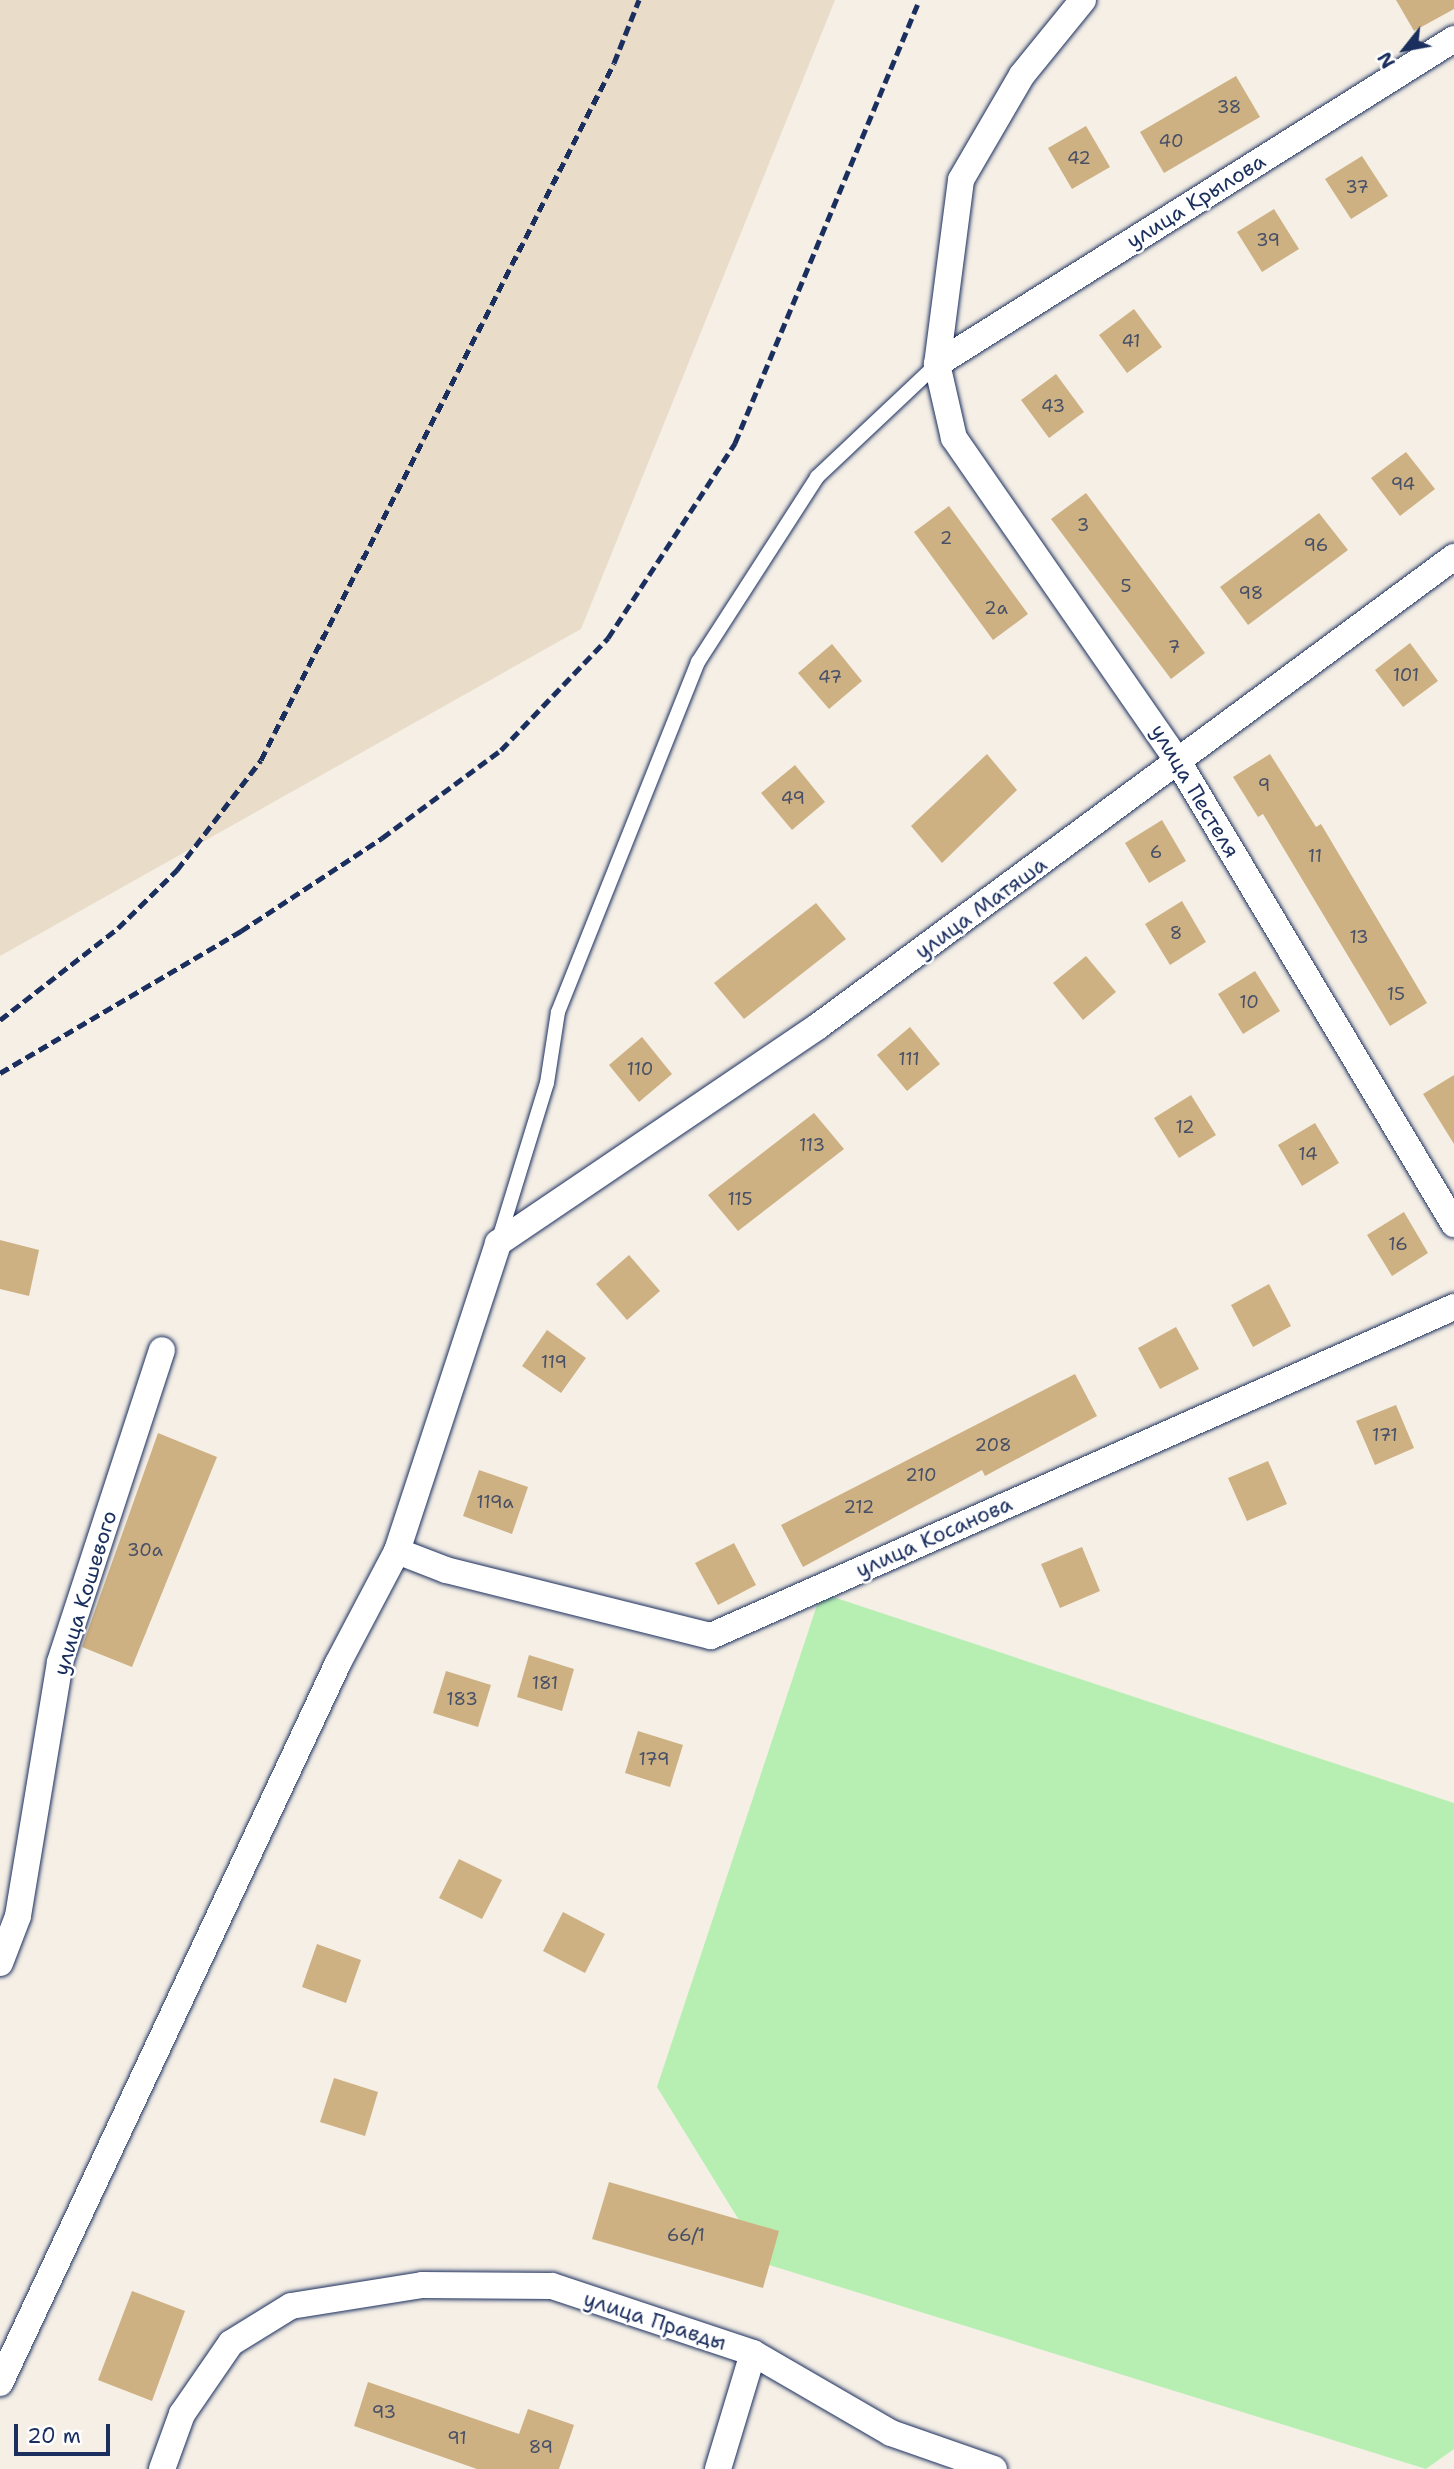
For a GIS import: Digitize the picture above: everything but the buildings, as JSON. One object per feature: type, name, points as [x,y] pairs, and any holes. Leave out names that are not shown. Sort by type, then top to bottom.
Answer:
[{"type":"street","points":[[937,364],[961,180],[1022,75],[1083,0]]},
{"type":"street","name":"улица Крылова","points":[[937,364],[1454,39]]},
{"type":"street","name":"улица Пестеля","points":[[937,364],[954,438],[1179,763],[1454,1224]]},
{"type":"street","name":"улица Матяша","points":[[498,1243],[817,1027],[1179,763],[1454,557]]},
{"type":"street","points":[[0,2383],[338,1663],[397,1550],[498,1243]]},
{"type":"street","name":"улица Косанова","points":[[397,1550],[446,1570],[711,1636],[1454,1307]]},
{"type":"street","name":"улица Кошевого","points":[[0,1963],[18,1916],[60,1662],[162,1350]]},
{"type":"street","name":"улица Правды","points":[[162,2469],[182,2414],[231,2343],[290,2306],[422,2285],[552,2286],[752,2353],[891,2433],[994,2469]]},
{"type":"street","points":[[718,2469],[752,2353]]},
{"type":"lane","points":[[498,1243],[547,1083],[558,1012],[698,662],[817,477],[937,364]]},
{"type":"shaded area","points":[[0,0],[835,0],[581,629],[0,956]]},
{"type":"green space","points":[[821,1593],[1454,1803],[1454,2449],[1426,2469],[766,2264],[657,2087]]},
{"type":"railway","points":[[0,1020],[118,928],[177,870],[261,760],[614,63],[639,0]]},
{"type":"railway","points":[[0,1073],[241,931],[382,838],[501,750],[608,638],[735,443],[919,0]]}]
